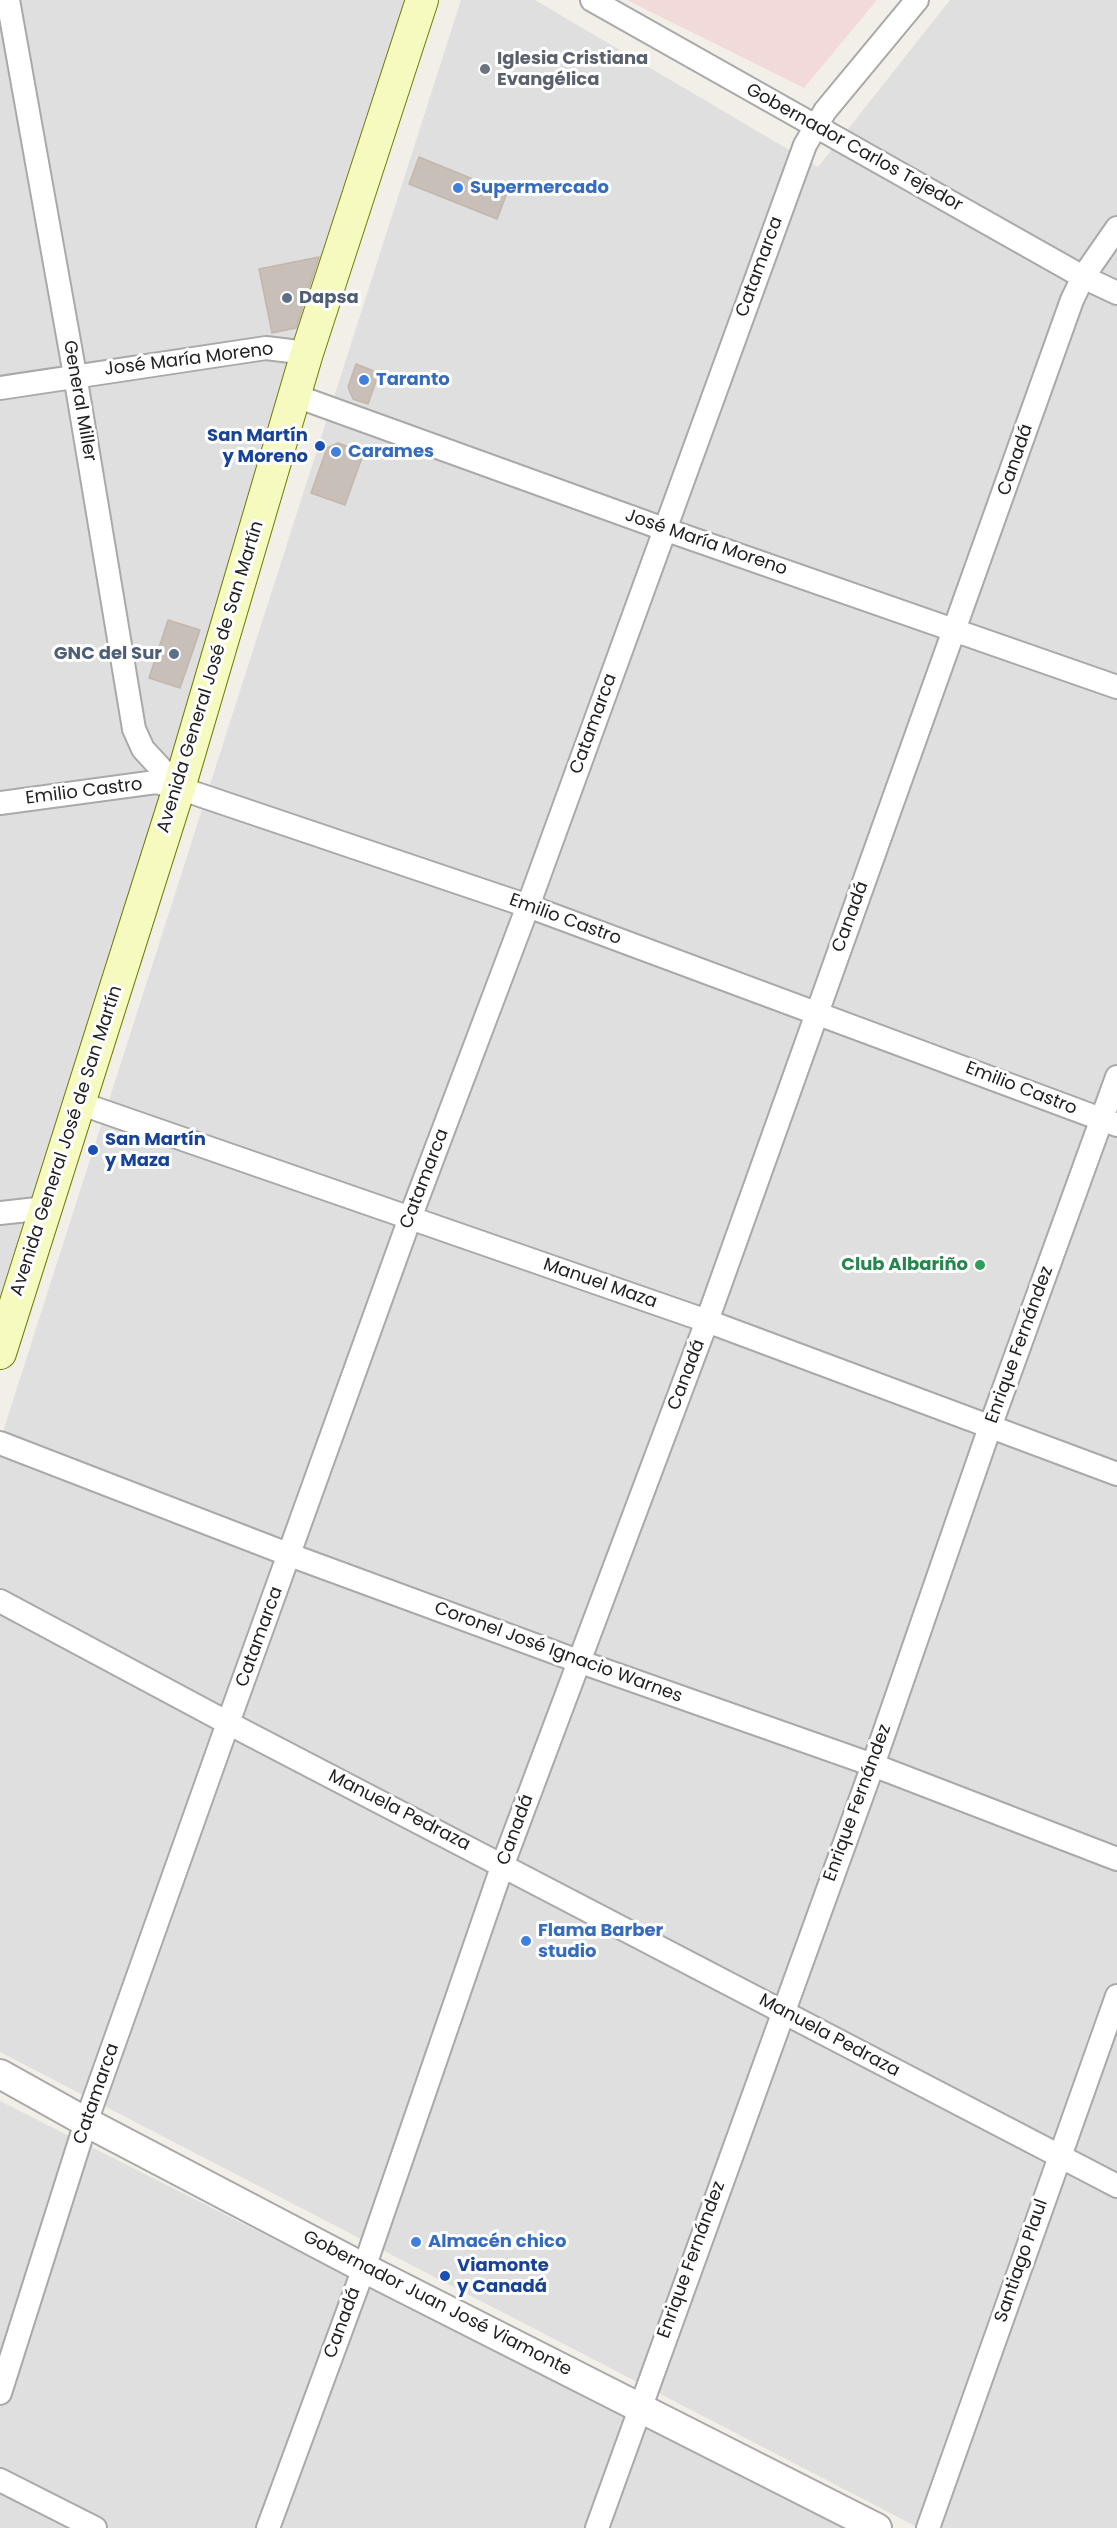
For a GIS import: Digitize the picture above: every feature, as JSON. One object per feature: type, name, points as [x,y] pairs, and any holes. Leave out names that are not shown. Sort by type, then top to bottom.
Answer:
[{"type":"main road","name":"Avenida General José de San Martín","points":[[0,1353],[179,788],[307,353],[422,0]]},
{"type":"street","name":"General Miller","points":[[8,0],[75,375],[134,729],[143,750],[179,788]]},
{"type":"street","name":"Gobernador Carlos Tejedor","points":[[592,0],[814,126],[1117,293]]},
{"type":"street","name":"Catamarca","points":[[0,2393],[86,2122],[228,1723],[410,1218],[528,906],[805,145],[814,126],[917,0]]},
{"type":"street","name":"Canadá","points":[[268,2528],[364,2268],[503,1864],[707,1321],[816,1012],[956,630],[1072,300],[1083,276],[1117,228]]},
{"type":"street","name":"José María Moreno","points":[[0,388],[266,348],[307,353]]},
{"type":"street","name":"José María Moreno","points":[[296,396],[664,529],[1117,687]]},
{"type":"street","name":"Emilio Castro","points":[[0,803],[156,782],[179,788],[528,906],[1109,1122]]},
{"type":"street","name":"Enrique Fernández","points":[[597,2528],[782,2011],[873,1765],[990,1427],[1109,1122],[1117,1077]]},
{"type":"street","name":"Manuel Maza","points":[[79,1103],[707,1321],[1117,1474]]},
{"type":"street","points":[[0,1213],[46,1208]]},
{"type":"street","name":"Coronel José Ignacio Warnes","points":[[0,1443],[290,1555],[578,1661],[873,1765],[1117,1859]]},
{"type":"street","name":"Manuela Pedraza","points":[[0,1601],[228,1723],[503,1864],[1117,2186]]},
{"type":"street","name":"Santiago Plaul","points":[[928,2528],[1117,1995]]},
{"type":"street","name":"Gobernador Juan José Viamonte","points":[[0,2074],[86,2122],[364,2268],[878,2528]]},
{"type":"street","points":[[0,2480],[95,2528]]},
{"type":"shaded area","points":[[0,0],[406,0],[0,1323]]},
{"type":"shaded area","points":[[461,0],[535,0],[818,167],[950,0],[1117,0],[1117,2528],[919,2528],[0,2052],[0,1441]]},
{"type":"shaded area","points":[[627,0],[877,0],[804,88]]},
{"type":"shaded area","points":[[0,2101],[846,2528],[0,2528]]},
{"type":"building","name":"Supermercado","points":[[419,157],[507,193],[497,219],[409,184]]},
{"type":"building","name":"Dapsa","points":[[319,257],[296,328],[272,333],[259,269]]},
{"type":"building","name":"Taranto","points":[[356,364],[379,373],[368,404],[353,399],[348,387]]},
{"type":"building","points":[[338,443],[364,452],[345,505],[311,493],[327,448]]},
{"type":"building","name":"GNC del Sur","points":[[168,620],[200,630],[180,688],[149,678]]},
{"type":"place","name":"Iglesia Cristiana Evangélica","points":[[485,69]]},
{"type":"place","name":"Supermercado","points":[[458,188]]},
{"type":"place","name":"Dapsa","points":[[287,298]]},
{"type":"place","name":"Taranto","points":[[364,380]]},
{"type":"place","name":"San Martín y Moreno","points":[[320,446]]},
{"type":"place","name":"Carames","points":[[336,452]]},
{"type":"place","name":"GNC del Sur","points":[[174,654]]},
{"type":"place","name":"San Martín y Maza","points":[[93,1150]]},
{"type":"place","name":"Club Albariño","points":[[980,1265]]},
{"type":"place","name":"Flama Barber studio","points":[[526,1941]]},
{"type":"place","name":"Almacén chico","points":[[416,2242]]},
{"type":"place","name":"Viamonte y Canadá","points":[[445,2276]]}]
